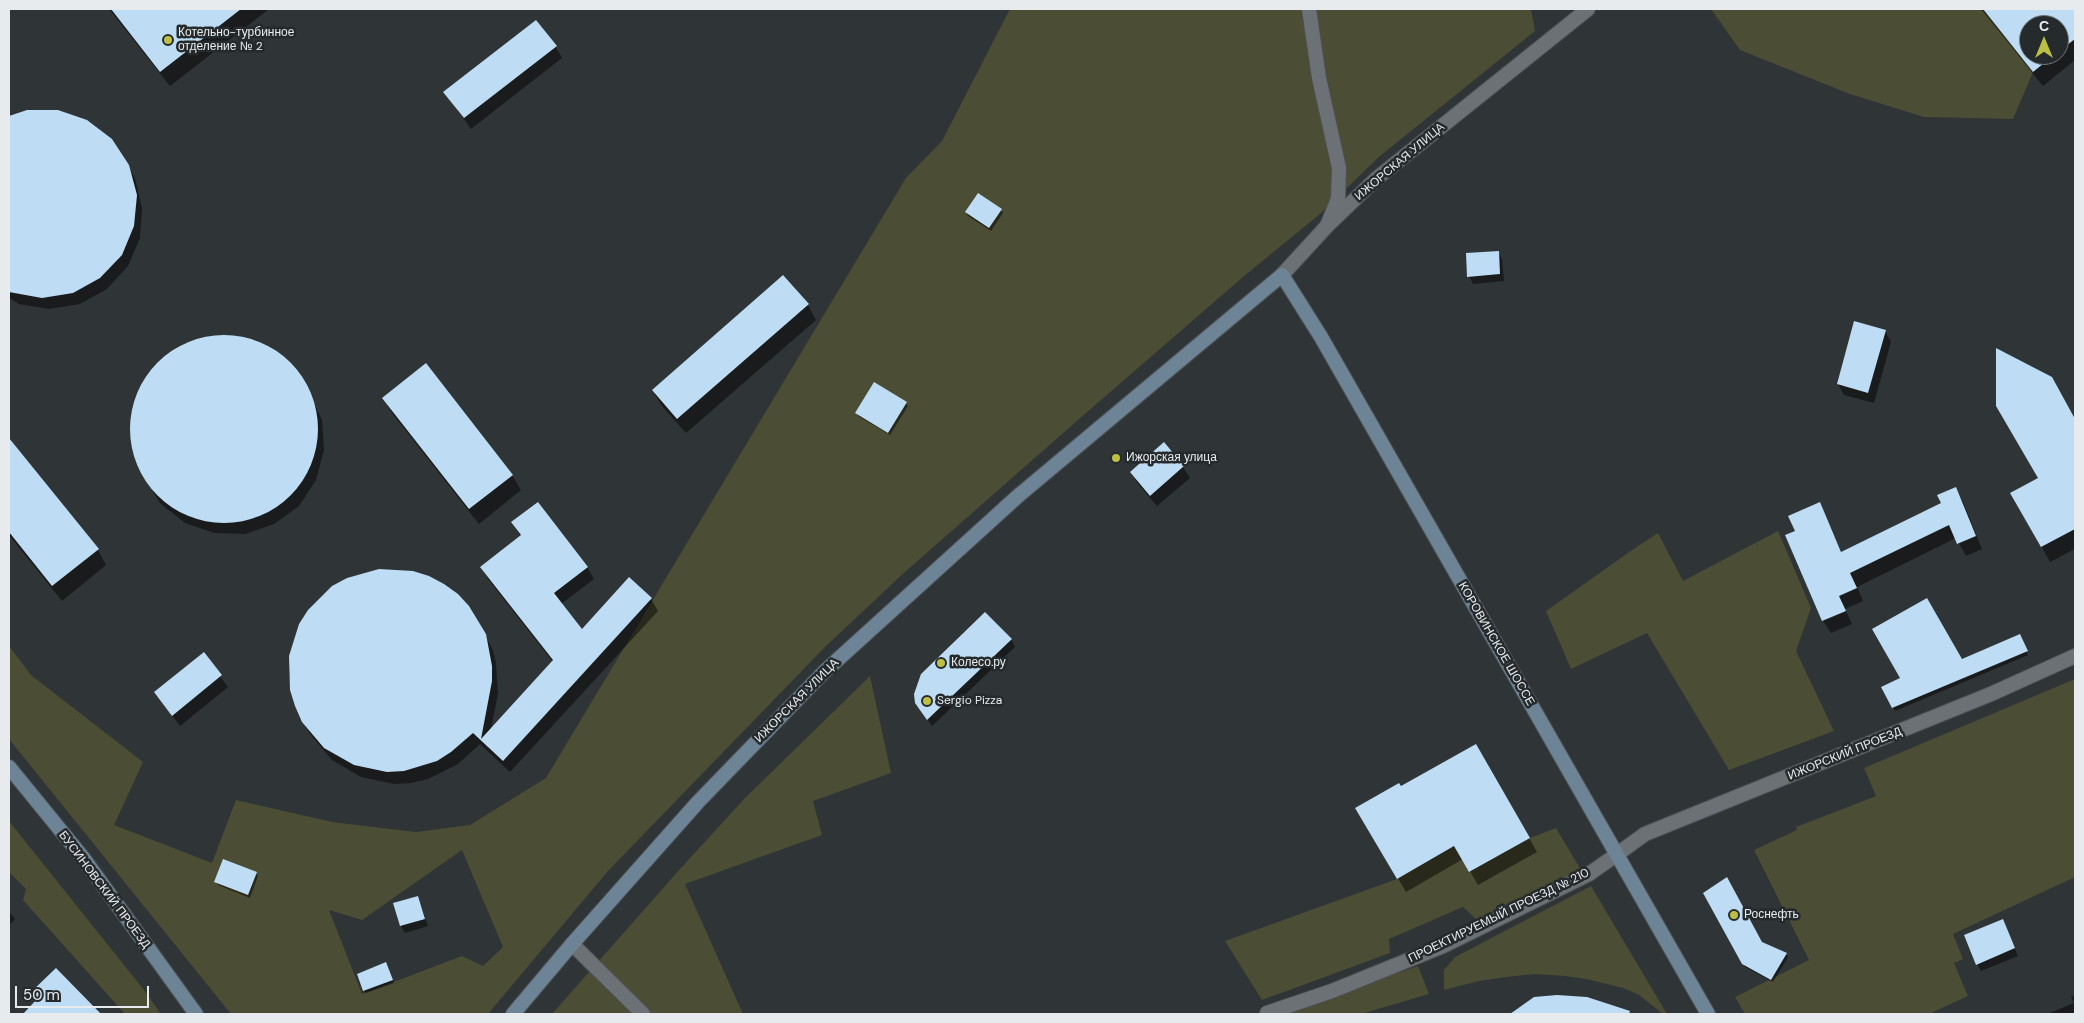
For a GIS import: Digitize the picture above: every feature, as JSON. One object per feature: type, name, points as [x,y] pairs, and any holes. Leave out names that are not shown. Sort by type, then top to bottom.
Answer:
[{"type":"main road","name":"КОРОВИНСКОЕ ШОССЕ","points":[[1282,275],[1321,337],[1708,1014]]},
{"type":"main road","name":"ИЖОРСКАЯ УЛИЦА","points":[[513,1014],[572,944],[698,802],[824,672],[1018,496],[1282,275]]},
{"type":"main road","name":"БУСИНОВСКИЙ ПРОЕЗД","points":[[9,768],[84,859],[196,1014]]},
{"type":"street","points":[[1309,9],[1319,78],[1338,168],[1338,198],[1328,226]]},
{"type":"street","name":"ИЖОРСКАЯ УЛИЦА","points":[[1282,275],[1376,179],[1588,9]]},
{"type":"street","name":"ИЖОРСКИЙ ПРОЕЗД","points":[[1616,854],[1645,834],[1982,698],[2075,656]]},
{"type":"street","name":"ПРОЕКТИРУЕМЫЙ ПРОЕЗД № 210","points":[[1267,1013],[1332,991],[1443,946],[1589,874],[1616,854]]},
{"type":"street","points":[[572,944],[643,1014]]},
{"type":"green space","points":[[1010,9],[1531,9],[1535,31],[1380,156],[1320,214],[1243,277],[1078,420],[905,572],[826,646],[608,871],[488,1014],[231,1014],[9,739],[9,646],[31,675],[143,762],[114,825],[212,863],[236,800],[332,822],[416,832],[470,825],[546,778],[906,178],[942,141]],"holes":[[[462,850],[503,947],[483,966],[462,956],[362,994],[329,910],[362,920]]]},
{"type":"green space","points":[[1711,9],[1983,9],[2019,54],[2019,65],[2027,65],[2033,72],[2013,119],[1924,117],[1850,94],[1740,50]]},
{"type":"green space","points":[[1778,531],[1811,608],[1796,651],[1834,731],[1729,770],[1647,633],[1571,669],[1546,611],[1635,548],[1658,533],[1683,581]]},
{"type":"green space","points":[[870,676],[891,773],[813,801],[822,835],[685,884],[743,1014],[552,1014],[745,798]]},
{"type":"green space","points":[[2075,679],[2075,877],[1953,934],[1963,959],[1954,963],[1968,996],[1929,1014],[1745,1014],[1735,997],[1809,960],[1754,850],[1797,830],[1796,827],[1876,796],[1864,768]]},
{"type":"green space","points":[[9,821],[161,1014],[125,1014],[23,900],[26,889],[9,872]]},
{"type":"green space","points":[[1556,828],[1581,870],[1477,920],[1463,907],[1389,939],[1390,953],[1262,1000],[1225,941],[1397,879],[1455,846],[1470,872],[1530,838]]},
{"type":"green space","points":[[1591,886],[1667,1014],[1663,1014],[1639,995],[1623,988],[1565,976],[1535,974],[1506,977],[1479,981],[1444,990],[1444,970],[1455,957]]},
{"type":"green space","points":[[1418,966],[1429,994],[1361,1014],[1278,1014]]},
{"type":"building","name":"Котельно-турбинное отделение № 2","points":[[111,9],[241,9],[160,72]]},
{"type":"building","points":[[1983,9],[2075,9],[2075,39],[2069,44],[2069,15],[2019,15],[2019,54]]},
{"type":"building","points":[[536,20],[557,46],[464,118],[443,92]]},
{"type":"building","points":[[2027,65],[2042,65],[2033,72]]},
{"type":"building","points":[[27,110],[58,110],[87,120],[112,139],[129,165],[137,195],[134,226],[122,255],[100,278],[73,293],[42,298],[9,292],[9,116]]},
{"type":"building","points":[[978,193],[1002,209],[989,228],[965,212]]},
{"type":"building","points":[[1499,251],[1500,274],[1467,277],[1466,253]]},
{"type":"building","points":[[783,275],[809,304],[677,419],[652,390]]},
{"type":"building","points":[[1854,321],[1886,330],[1868,393],[1837,384]]},
{"type":"building","points":[[233,335],[260,342],[291,362],[311,393],[317,411],[317,447],[311,465],[291,496],[260,516],[242,522],[215,523],[206,522],[180,512],[164,502],[151,489],[137,465],[131,447],[130,420],[131,411],[141,385],[151,369],[164,356],[188,342],[206,336]]},
{"type":"building","points":[[1996,348],[2052,377],[2075,419],[2075,529],[2041,547],[2010,493],[2038,478],[1996,406]]},
{"type":"building","points":[[426,363],[513,475],[469,509],[382,398]]},
{"type":"building","points":[[874,382],[907,402],[888,433],[855,413]]},
{"type":"building","points":[[9,438],[99,549],[52,586],[9,532]]},
{"type":"building","points":[[1164,442],[1184,466],[1150,496],[1130,472]]},
{"type":"building","points":[[1956,487],[1976,536],[1957,544],[1949,525],[1850,573],[1857,588],[1839,596],[1846,611],[1822,621],[1785,535],[1795,531],[1788,516],[1820,502],[1841,552],[1941,503],[1937,495]]},
{"type":"building","points":[[538,502],[588,567],[554,593],[582,629],[629,577],[652,598],[503,761],[473,733],[437,761],[404,771],[387,772],[354,765],[324,748],[302,722],[295,706],[290,690],[289,656],[299,624],[308,610],[332,586],[347,578],[379,569],[413,571],[429,576],[444,584],[458,594],[469,606],[486,634],[492,666],[492,681],[481,739],[553,660],[480,567],[521,535],[511,522]]},
{"type":"building","points":[[1927,598],[1962,659],[2020,634],[2028,651],[1892,708],[1881,687],[1900,678],[1872,629]]},
{"type":"building","points":[[985,612],[1012,639],[927,720],[915,703],[914,694],[921,674]]},
{"type":"building","points":[[204,652],[222,675],[172,716],[154,692]]},
{"type":"building","points":[[1476,744],[1530,838],[1469,872],[1454,846],[1397,879],[1355,808],[1399,783],[1401,786]]},
{"type":"building","points":[[223,859],[257,872],[248,895],[214,882]]},
{"type":"building","points":[[1727,877],[1762,942],[1787,953],[1771,980],[1742,964],[1703,893]]},
{"type":"building","points":[[418,896],[425,919],[400,926],[393,903]]},
{"type":"building","points":[[2003,919],[2015,948],[1976,965],[1964,935]]},
{"type":"building","points":[[386,962],[393,980],[363,991],[357,974]]},
{"type":"building","points":[[56,968],[101,1014],[23,1014],[37,999],[31,992]]},
{"type":"building","points":[[1557,995],[1587,997],[1630,1011],[1629,1014],[1510,1014],[1534,997]]},
{"type":"place","name":"Котельно-турбинное отделение № 2","points":[[168,40]]},
{"type":"place","name":"Ижорская улица","points":[[1116,458]]},
{"type":"place","name":"Колесо.ру","points":[[941,663]]},
{"type":"place","name":"Sergio Pizza","points":[[927,701]]},
{"type":"place","name":"Роснефть","points":[[1734,915]]}]
